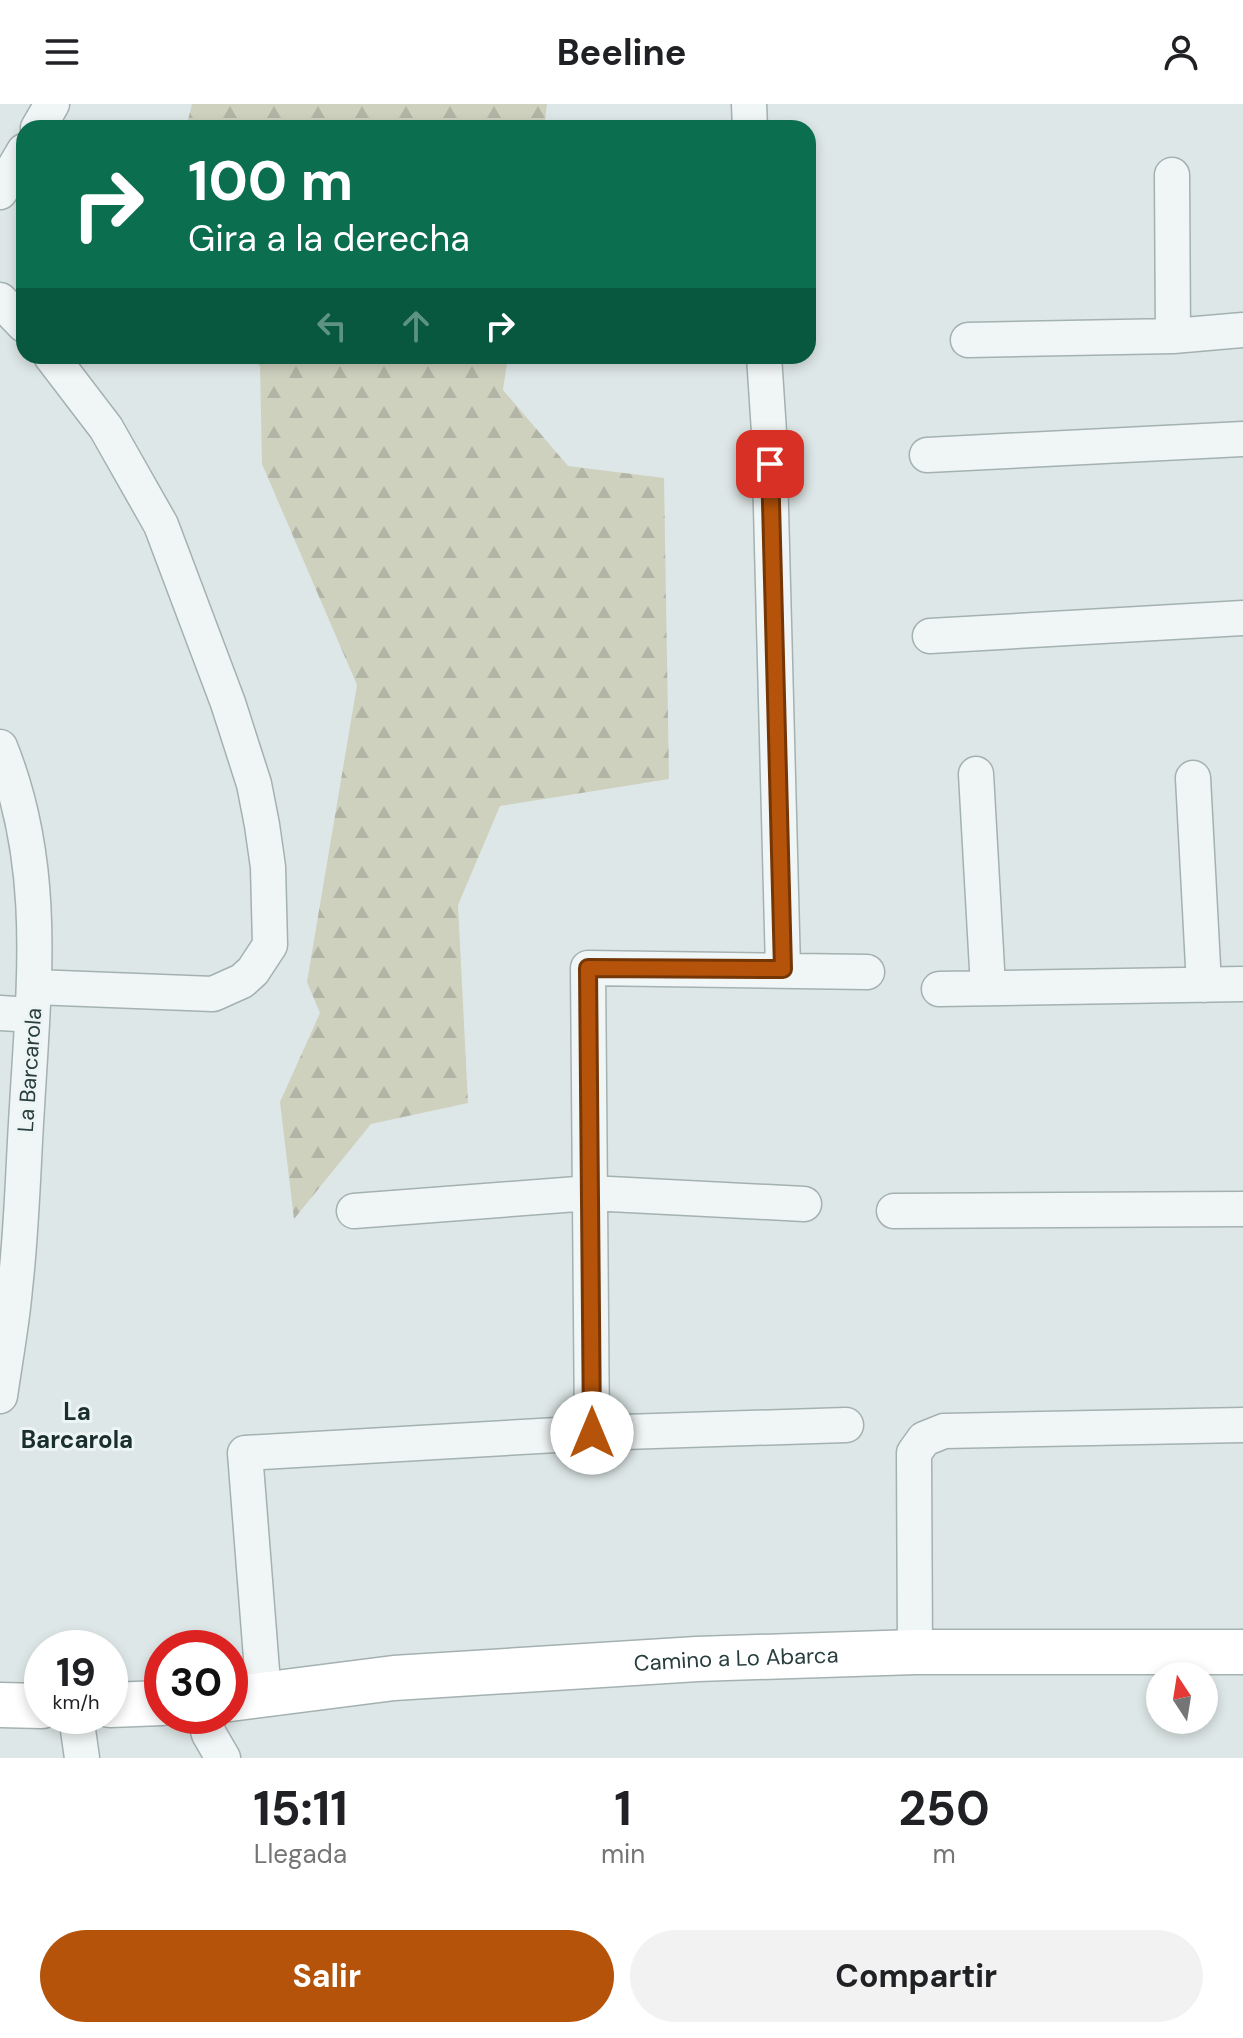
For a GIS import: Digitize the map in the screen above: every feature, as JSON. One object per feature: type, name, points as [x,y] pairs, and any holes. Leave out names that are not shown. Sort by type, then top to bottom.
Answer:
[{"type":"main road","name":"Camino a Lo Abarca","points":[[248,1697],[394,1678],[697,1659],[915,1652],[1243,1652]]},
{"type":"main road","points":[[0,1705],[24,1706]]},
{"type":"street","points":[[0,192],[16,165]]},
{"type":"street","points":[[1172,175],[1173,336]]},
{"type":"street","points":[[0,300],[16,317]]},
{"type":"street","points":[[968,340],[1173,336],[1243,330]]},
{"type":"street","points":[[22,1005],[213,994],[242,981],[253,971],[270,945],[268,867],[262,825],[246,757],[228,703],[161,525],[106,428],[57,364]]},
{"type":"street","points":[[765,364],[783,969]]},
{"type":"street","points":[[927,455],[1243,439]]},
{"type":"street","points":[[930,636],[1243,618]]},
{"type":"street","name":"La Barcarola","points":[[0,747],[18,804],[36,909],[22,1005],[16,1287],[0,1396]]},
{"type":"street","points":[[976,774],[988,987]]},
{"type":"street","points":[[1193,778],[1204,985]]},
{"type":"street","points":[[592,1433],[588,968],[867,972]]},
{"type":"street","points":[[939,989],[1243,984]]},
{"type":"street","points":[[354,1211],[590,1193],[804,1204]]},
{"type":"street","points":[[894,1211],[1243,1209]]},
{"type":"street","points":[[246,1630],[245,1453],[592,1433],[846,1425]]},
{"type":"street","points":[[915,1652],[914,1453],[924,1439],[944,1431],[1243,1425]]},
{"type":"street","points":[[79,1734],[82,1758]]},
{"type":"street","points":[[209,1734],[223,1758]]},
{"type":"green space","points":[[192,104],[547,104],[545,120],[188,120]]},
{"type":"green space","points":[[258,364],[507,364],[503,390],[568,466],[664,478],[669,779],[500,806],[458,905],[468,1103],[371,1124],[294,1219],[280,1102],[320,1013],[307,982],[357,685],[262,464]]},
{"type":"district","name":"La Barcarola","points":[[77,1426]]},
{"type":"route","points":[[592,1433],[588,968],[783,969],[770,464]]}]
